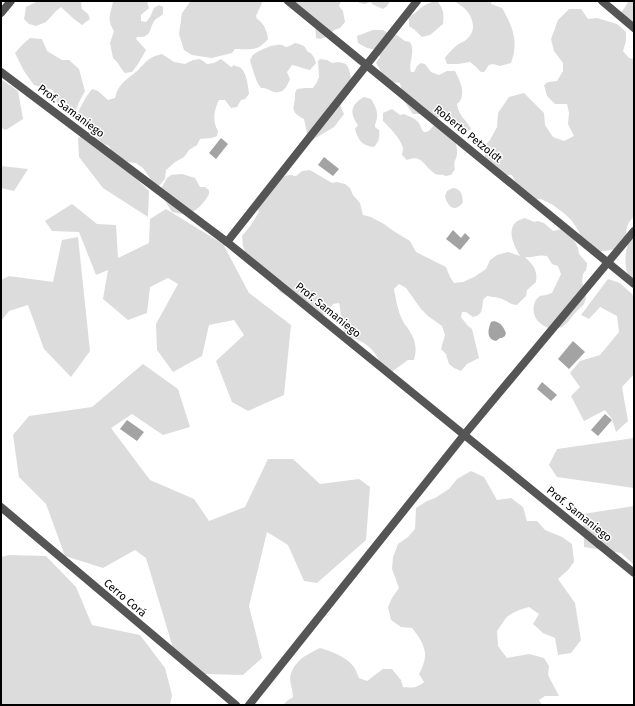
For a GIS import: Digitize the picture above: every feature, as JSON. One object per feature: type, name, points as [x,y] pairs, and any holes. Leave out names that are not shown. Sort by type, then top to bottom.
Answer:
[{"type":"street","points":[[1,13],[11,1]]},
{"type":"street","name":"Roberto Petzoldt","points":[[288,1],[634,284]]},
{"type":"street","points":[[228,242],[417,1]]},
{"type":"street","points":[[602,1],[634,28]]},
{"type":"street","name":"Prof. Samaniego","points":[[1,72],[228,242],[634,573]]},
{"type":"street","points":[[249,705],[464,435],[634,230]]},
{"type":"street","name":"Cerro Corá","points":[[1,507],[236,705]]},
{"type":"shaded area","points":[[38,1],[82,1],[82,9],[88,14],[90,19],[82,25],[61,7],[46,22],[36,26],[29,24],[24,19],[26,7]]},
{"type":"shaded area","points":[[113,1],[147,1],[149,8],[141,15],[141,21],[146,22],[154,8],[159,5],[163,7],[163,14],[155,20],[148,34],[146,36],[137,37],[136,39],[146,50],[132,72],[125,73],[113,58],[110,43],[114,31],[110,23],[110,13]]},
{"type":"shaded area","points":[[192,1],[261,1],[262,3],[256,16],[265,28],[268,39],[257,48],[235,49],[232,53],[212,58],[192,55],[184,50],[179,34],[182,13]]},
{"type":"shaded area","points":[[293,1],[341,1],[339,6],[343,11],[345,22],[340,28],[334,30],[328,36],[320,39],[316,38],[315,24]]},
{"type":"shaded area","points":[[357,1],[390,1],[383,9],[370,2],[365,4]]},
{"type":"shaded area","points":[[437,1],[443,12],[443,24],[430,35],[422,37],[409,26],[409,17],[424,6]]},
{"type":"shaded area","points":[[455,1],[491,1],[491,4],[502,8],[510,23],[515,45],[511,63],[500,66],[493,64],[489,65],[484,72],[481,72],[470,62],[447,64],[445,58],[446,56],[457,45],[470,36],[473,29],[469,14]]},
{"type":"shaded area","points":[[628,1],[634,1],[634,23],[621,13]]},
{"type":"shaded area","points":[[569,9],[581,9],[588,19],[597,18],[617,24],[626,32],[626,41],[623,51],[629,58],[634,59],[634,217],[627,226],[625,245],[610,250],[593,251],[581,236],[572,221],[565,214],[553,205],[541,199],[529,200],[519,195],[517,185],[512,175],[503,175],[488,169],[483,147],[490,140],[497,127],[498,113],[509,97],[524,93],[544,113],[545,125],[553,137],[564,141],[574,136],[568,124],[569,113],[567,104],[555,104],[547,96],[544,85],[548,82],[557,81],[563,71],[563,63],[554,51],[551,39],[558,20]]},
{"type":"shaded area","points":[[373,30],[383,30],[392,36],[397,35],[405,41],[410,42],[412,46],[410,65],[411,72],[414,72],[417,66],[421,63],[425,64],[431,72],[439,75],[447,71],[455,71],[461,85],[462,92],[461,99],[457,104],[458,108],[471,129],[468,131],[456,124],[451,117],[445,113],[441,114],[436,120],[421,114],[413,114],[404,101],[400,83],[387,81],[376,63],[380,57],[376,50],[367,48],[358,43],[357,36]]},
{"type":"shaded area","points":[[30,38],[42,39],[47,51],[62,60],[69,60],[79,69],[85,91],[75,112],[61,109],[53,90],[34,85],[24,71],[15,53]]},
{"type":"shaded area","points":[[295,43],[304,46],[307,51],[311,53],[316,63],[310,70],[292,65],[287,72],[290,79],[286,87],[280,92],[274,92],[261,88],[250,60],[253,55],[272,46],[282,45],[286,47]]},
{"type":"shaded area","points":[[162,54],[174,62],[185,64],[193,60],[200,59],[207,64],[214,63],[221,59],[231,67],[234,65],[243,71],[248,84],[249,94],[245,99],[241,100],[237,107],[231,108],[225,100],[219,100],[214,116],[218,131],[217,136],[200,139],[197,145],[189,150],[184,157],[175,162],[166,170],[165,179],[157,188],[143,168],[136,163],[127,162],[112,152],[109,146],[97,138],[92,129],[78,112],[92,89],[98,91],[108,100],[115,98],[118,89],[126,80],[149,59]]},
{"type":"shaded area","points":[[320,59],[327,60],[332,63],[339,62],[346,64],[349,69],[351,79],[339,102],[344,114],[334,127],[312,140],[307,133],[304,119],[294,111],[295,93],[297,89],[313,88],[319,77],[318,61]]},
{"type":"shaded area","points":[[1,79],[18,91],[23,119],[6,130],[1,128]]},
{"type":"shaded area","points":[[364,97],[371,99],[377,112],[375,127],[379,130],[379,137],[374,147],[361,142],[355,129],[358,125],[353,117],[353,109],[356,103]]},
{"type":"shaded area","points":[[392,109],[400,115],[404,114],[415,119],[424,132],[440,123],[449,127],[457,148],[457,157],[454,162],[455,169],[451,175],[446,176],[436,174],[420,160],[407,160],[402,155],[403,148],[400,141],[383,121],[383,113]]},
{"type":"shaded area","points":[[89,132],[149,191],[148,217],[103,188],[79,157],[78,138]]},
{"type":"shaded area","points":[[221,138],[228,144],[216,159],[209,153]]},
{"type":"shaded area","points":[[324,157],[339,169],[333,176],[318,165]]},
{"type":"shaded area","points":[[1,166],[28,169],[14,191],[1,188]]},
{"type":"shaded area","points":[[310,170],[332,183],[337,182],[345,184],[350,188],[353,195],[360,203],[363,215],[371,217],[384,224],[410,241],[416,252],[446,267],[454,283],[463,282],[474,277],[486,269],[490,260],[497,255],[508,252],[520,256],[512,239],[512,230],[516,222],[525,218],[534,222],[538,221],[544,223],[553,231],[561,229],[571,234],[578,248],[579,254],[587,263],[582,281],[586,298],[584,304],[562,327],[553,330],[546,327],[535,316],[534,305],[540,296],[552,293],[561,274],[558,266],[552,264],[547,256],[541,255],[525,257],[534,268],[536,282],[527,290],[526,296],[517,305],[511,304],[500,298],[487,296],[483,300],[479,315],[473,317],[466,312],[462,312],[461,317],[472,329],[479,358],[467,364],[461,371],[449,364],[446,354],[441,349],[445,335],[442,326],[428,316],[406,288],[399,284],[394,289],[398,306],[404,324],[409,329],[413,338],[415,352],[414,360],[408,360],[390,373],[382,366],[370,348],[364,343],[346,335],[342,323],[339,303],[333,304],[327,312],[321,316],[313,317],[308,313],[299,298],[287,296],[280,292],[274,283],[246,255],[242,236],[259,212],[257,206],[280,177],[290,175],[296,176],[302,171]]},
{"type":"shaded area","points":[[182,174],[195,178],[200,187],[205,187],[209,190],[209,194],[199,207],[192,212],[185,214],[172,212],[165,201],[162,190],[167,178],[171,175]]},
{"type":"shaded area","points":[[453,188],[460,191],[463,202],[455,208],[449,205],[445,196],[447,191]]},
{"type":"shaded area","points":[[72,204],[97,224],[116,225],[118,258],[149,243],[150,219],[166,209],[223,244],[249,293],[291,325],[284,395],[248,411],[232,402],[216,361],[244,335],[234,320],[209,325],[202,356],[173,372],[157,350],[156,324],[178,284],[168,278],[150,287],[147,313],[128,320],[103,299],[108,270],[96,275],[79,232],[52,231],[45,221]]},
{"type":"shaded area","points":[[453,230],[461,238],[465,233],[470,238],[460,250],[446,239]]},
{"type":"shaded area","points":[[631,234],[634,234],[634,284],[627,272],[625,260]]},
{"type":"shaded area","points":[[78,237],[90,351],[71,377],[44,349],[28,305],[9,311],[1,321],[1,280],[9,276],[53,282],[62,240]]},
{"type":"shaded area","points":[[608,279],[620,283],[634,296],[634,374],[622,387],[628,421],[616,432],[612,419],[605,410],[584,421],[571,396],[580,387],[570,373],[580,361],[600,355],[619,332],[617,316],[600,307],[589,319],[581,315]]},
{"type":"shaded area","points":[[494,321],[502,325],[506,333],[505,336],[496,341],[489,336],[491,322]]},
{"type":"shaded area","points":[[573,341],[585,352],[569,369],[558,359]]},
{"type":"shaded area","points":[[143,364],[178,389],[190,427],[163,435],[132,414],[111,428],[150,480],[194,499],[209,521],[245,507],[268,459],[293,459],[320,484],[359,479],[370,487],[366,540],[317,583],[304,581],[288,545],[267,532],[249,606],[262,658],[243,675],[204,674],[173,648],[146,558],[135,550],[103,568],[65,556],[46,504],[19,477],[13,435],[29,416],[92,407]]},
{"type":"shaded area","points":[[542,382],[557,395],[551,401],[537,389]]},
{"type":"shaded area","points":[[605,414],[612,420],[598,436],[591,430]]},
{"type":"shaded area","points":[[127,420],[144,432],[137,441],[120,429]]},
{"type":"shaded area","points":[[634,438],[634,488],[557,477],[549,465],[557,449]]},
{"type":"shaded area","points":[[471,471],[484,477],[497,500],[511,498],[523,507],[527,521],[537,521],[545,530],[562,537],[572,544],[574,562],[558,579],[575,603],[581,640],[571,653],[558,655],[555,638],[543,633],[533,624],[539,614],[529,607],[508,616],[497,631],[498,646],[507,658],[529,654],[544,658],[549,666],[548,675],[559,696],[545,696],[539,700],[542,705],[283,705],[293,697],[290,678],[294,667],[305,656],[320,648],[343,657],[354,667],[359,678],[367,681],[383,669],[392,669],[401,680],[403,687],[415,687],[424,682],[419,674],[425,657],[424,648],[420,640],[412,628],[401,627],[391,620],[388,607],[399,588],[392,569],[393,557],[398,544],[408,537],[415,529],[416,508],[449,489],[457,479]]},
{"type":"shaded area","points":[[634,506],[634,565],[621,553],[584,547],[583,514]]},
{"type":"shaded area","points":[[9,555],[46,556],[76,587],[92,625],[140,635],[165,668],[172,695],[170,705],[1,705],[1,557]]}]
